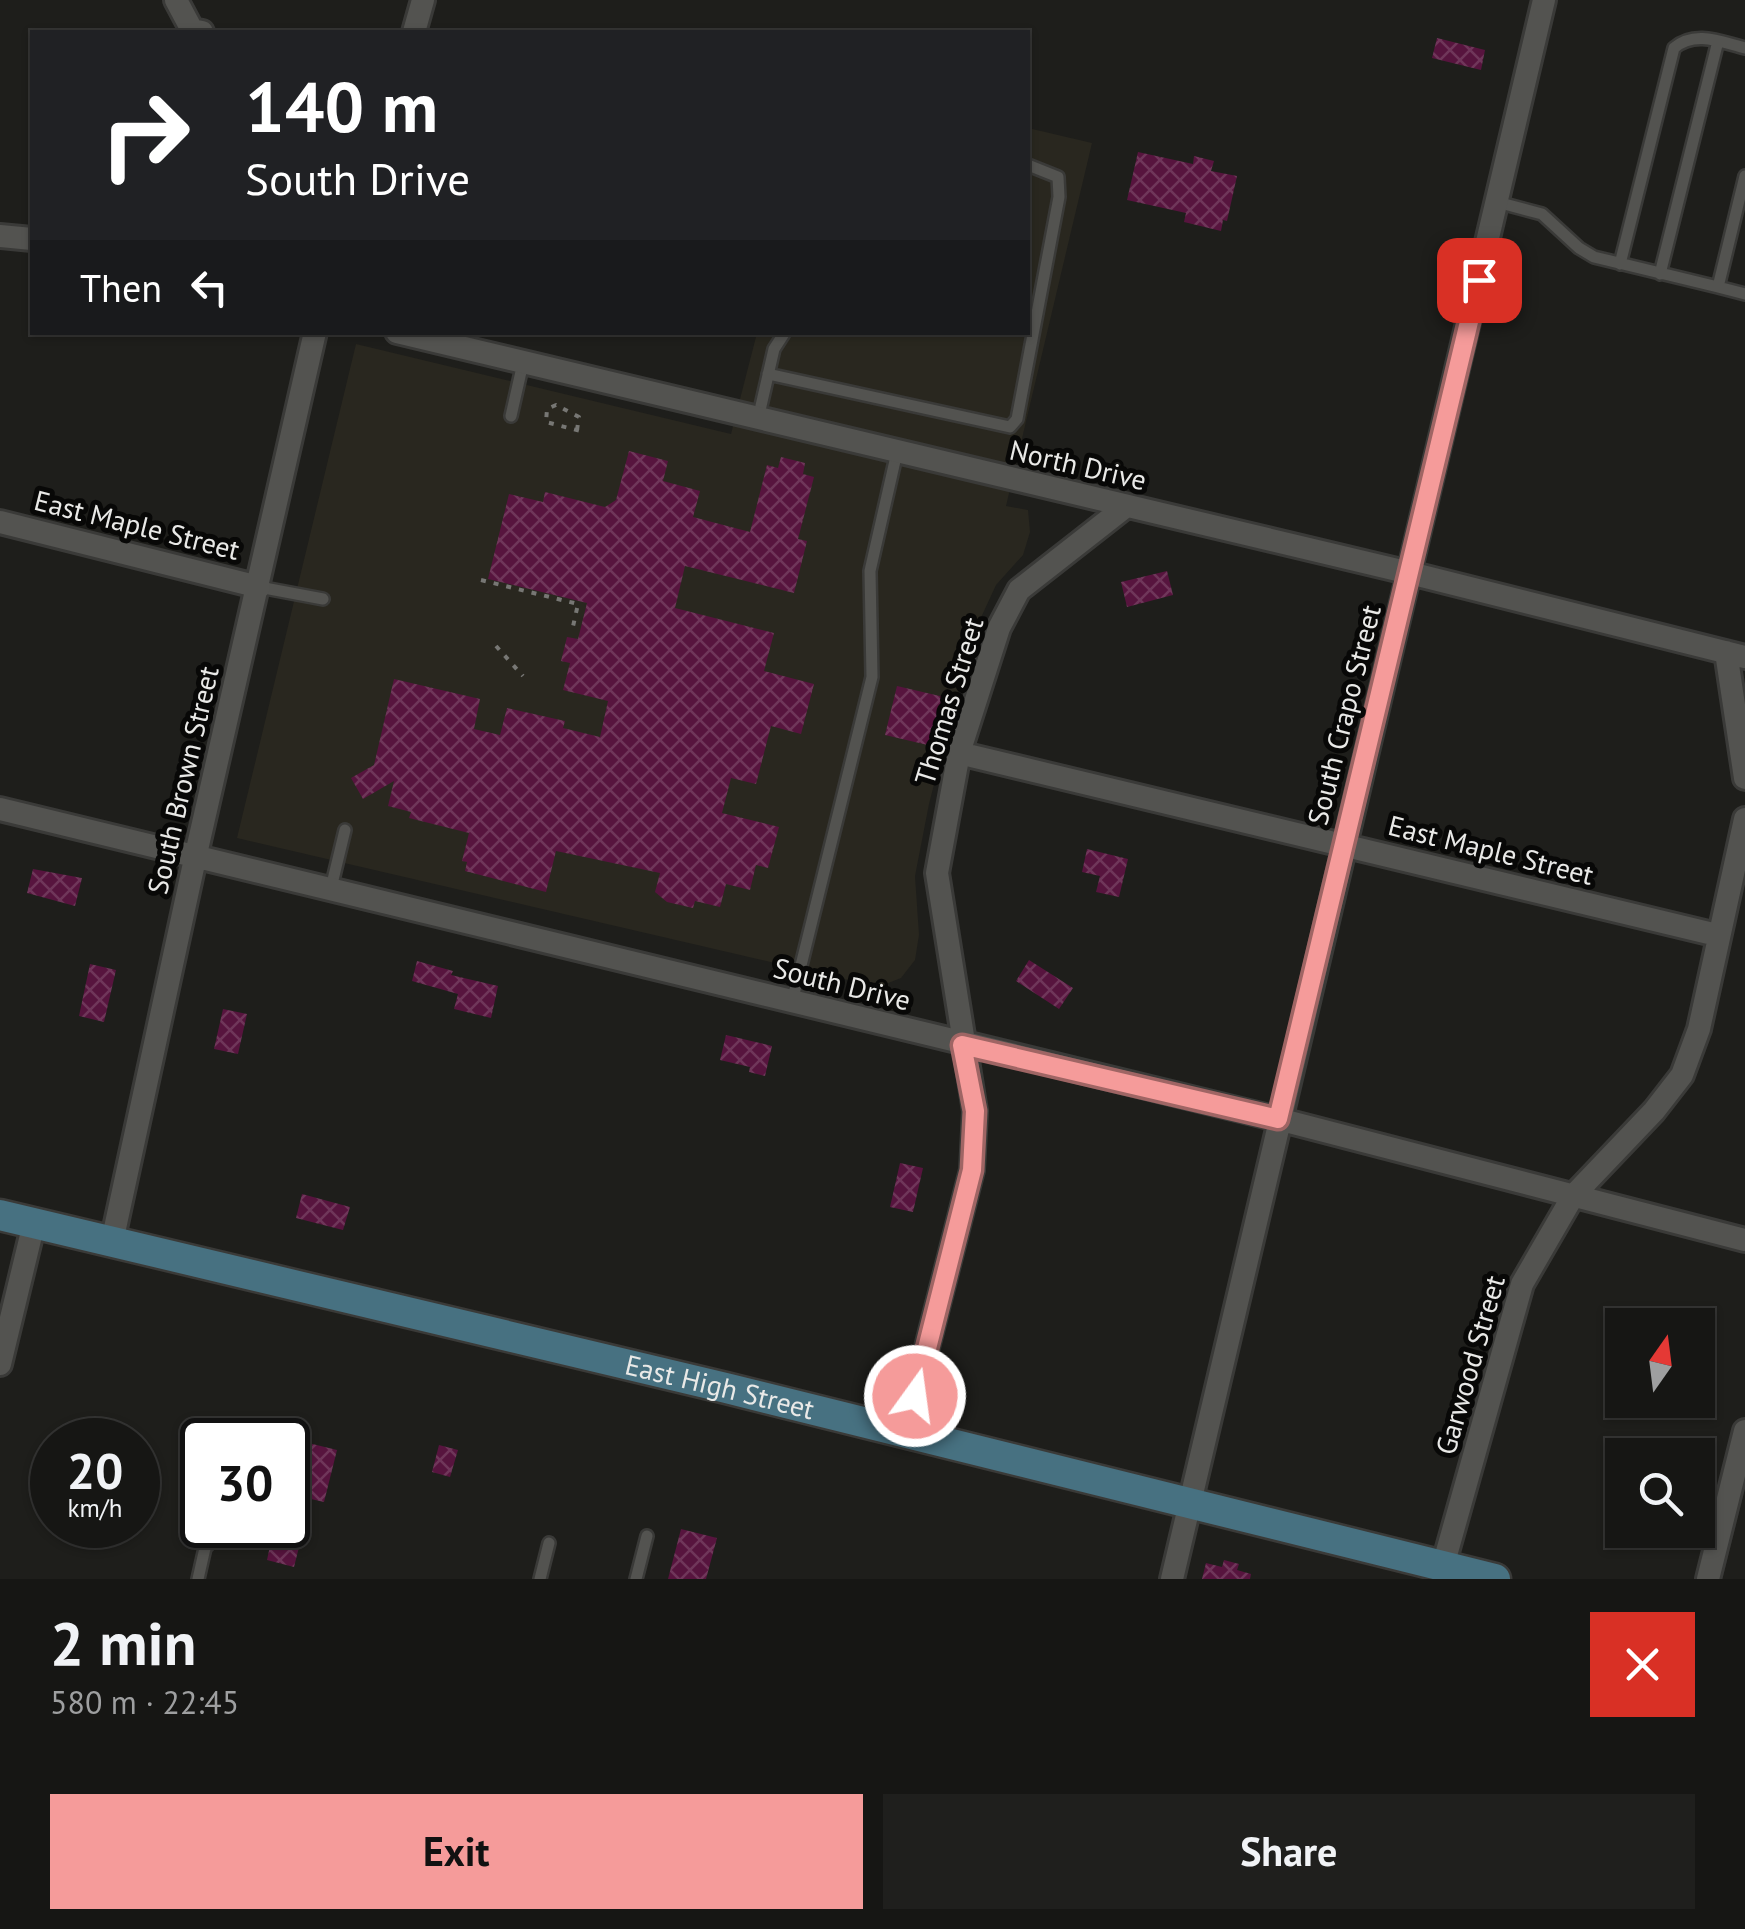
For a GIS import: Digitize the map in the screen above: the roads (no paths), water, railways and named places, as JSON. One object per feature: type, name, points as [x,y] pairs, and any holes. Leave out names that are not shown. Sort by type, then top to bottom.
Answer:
[{"type":"street","points":[[176,0],[192,30]]},
{"type":"street","points":[[415,30],[423,0]]},
{"type":"street","name":"South Crapo Street","points":[[1172,1579],[1544,0]]},
{"type":"street","points":[[0,236],[30,240]]},
{"type":"street","name":"South Brown Street","points":[[112,1242],[315,335]]},
{"type":"street","name":"North Drive","points":[[410,335],[1735,654]]},
{"type":"street","name":"Thomas Street","points":[[905,1434],[972,1170],[975,1111],[937,873],[959,752],[1000,628],[1019,590],[1125,508]]},
{"type":"street","name":"East Maple Street","points":[[0,522],[259,588]]},
{"type":"street","points":[[1735,654],[1745,778]]},
{"type":"street","name":"East Maple Street","points":[[959,752],[1717,934]]},
{"type":"street","name":"South Drive","points":[[0,810],[196,854],[962,1045],[1278,1119],[1745,1240]]},
{"type":"street","name":"Garwood Street","points":[[1444,1566],[1522,1284],[1574,1196],[1654,1111],[1682,1075],[1698,1029],[1745,819]]},
{"type":"street","name":"East High Street","points":[[0,1215],[726,1388],[1496,1579]]},
{"type":"street","points":[[0,1364],[34,1223]]},
{"type":"street","points":[[1708,1579],[1745,1431]]},
{"type":"lane","points":[[1620,264],[1670,58],[1682,41],[1706,38],[1745,48]]},
{"type":"lane","points":[[1660,274],[1718,41]]},
{"type":"lane","points":[[768,374],[1010,428],[1017,419],[1059,198],[1058,177],[1030,167]]},
{"type":"lane","points":[[1718,287],[1745,176]]},
{"type":"lane","points":[[1497,202],[1542,214],[1579,248],[1594,256],[1745,294]]},
{"type":"lane","points":[[758,419],[774,348],[783,335]]},
{"type":"lane","points":[[511,416],[523,362]]},
{"type":"lane","points":[[792,1002],[872,677],[870,571],[897,452]]},
{"type":"lane","points":[[259,588],[323,599]]},
{"type":"lane","points":[[331,888],[345,830]]},
{"type":"lane","points":[[636,1579],[647,1536]]},
{"type":"lane","points":[[540,1579],[549,1543]]},
{"type":"lane","points":[[198,1579],[205,1548]]}]
